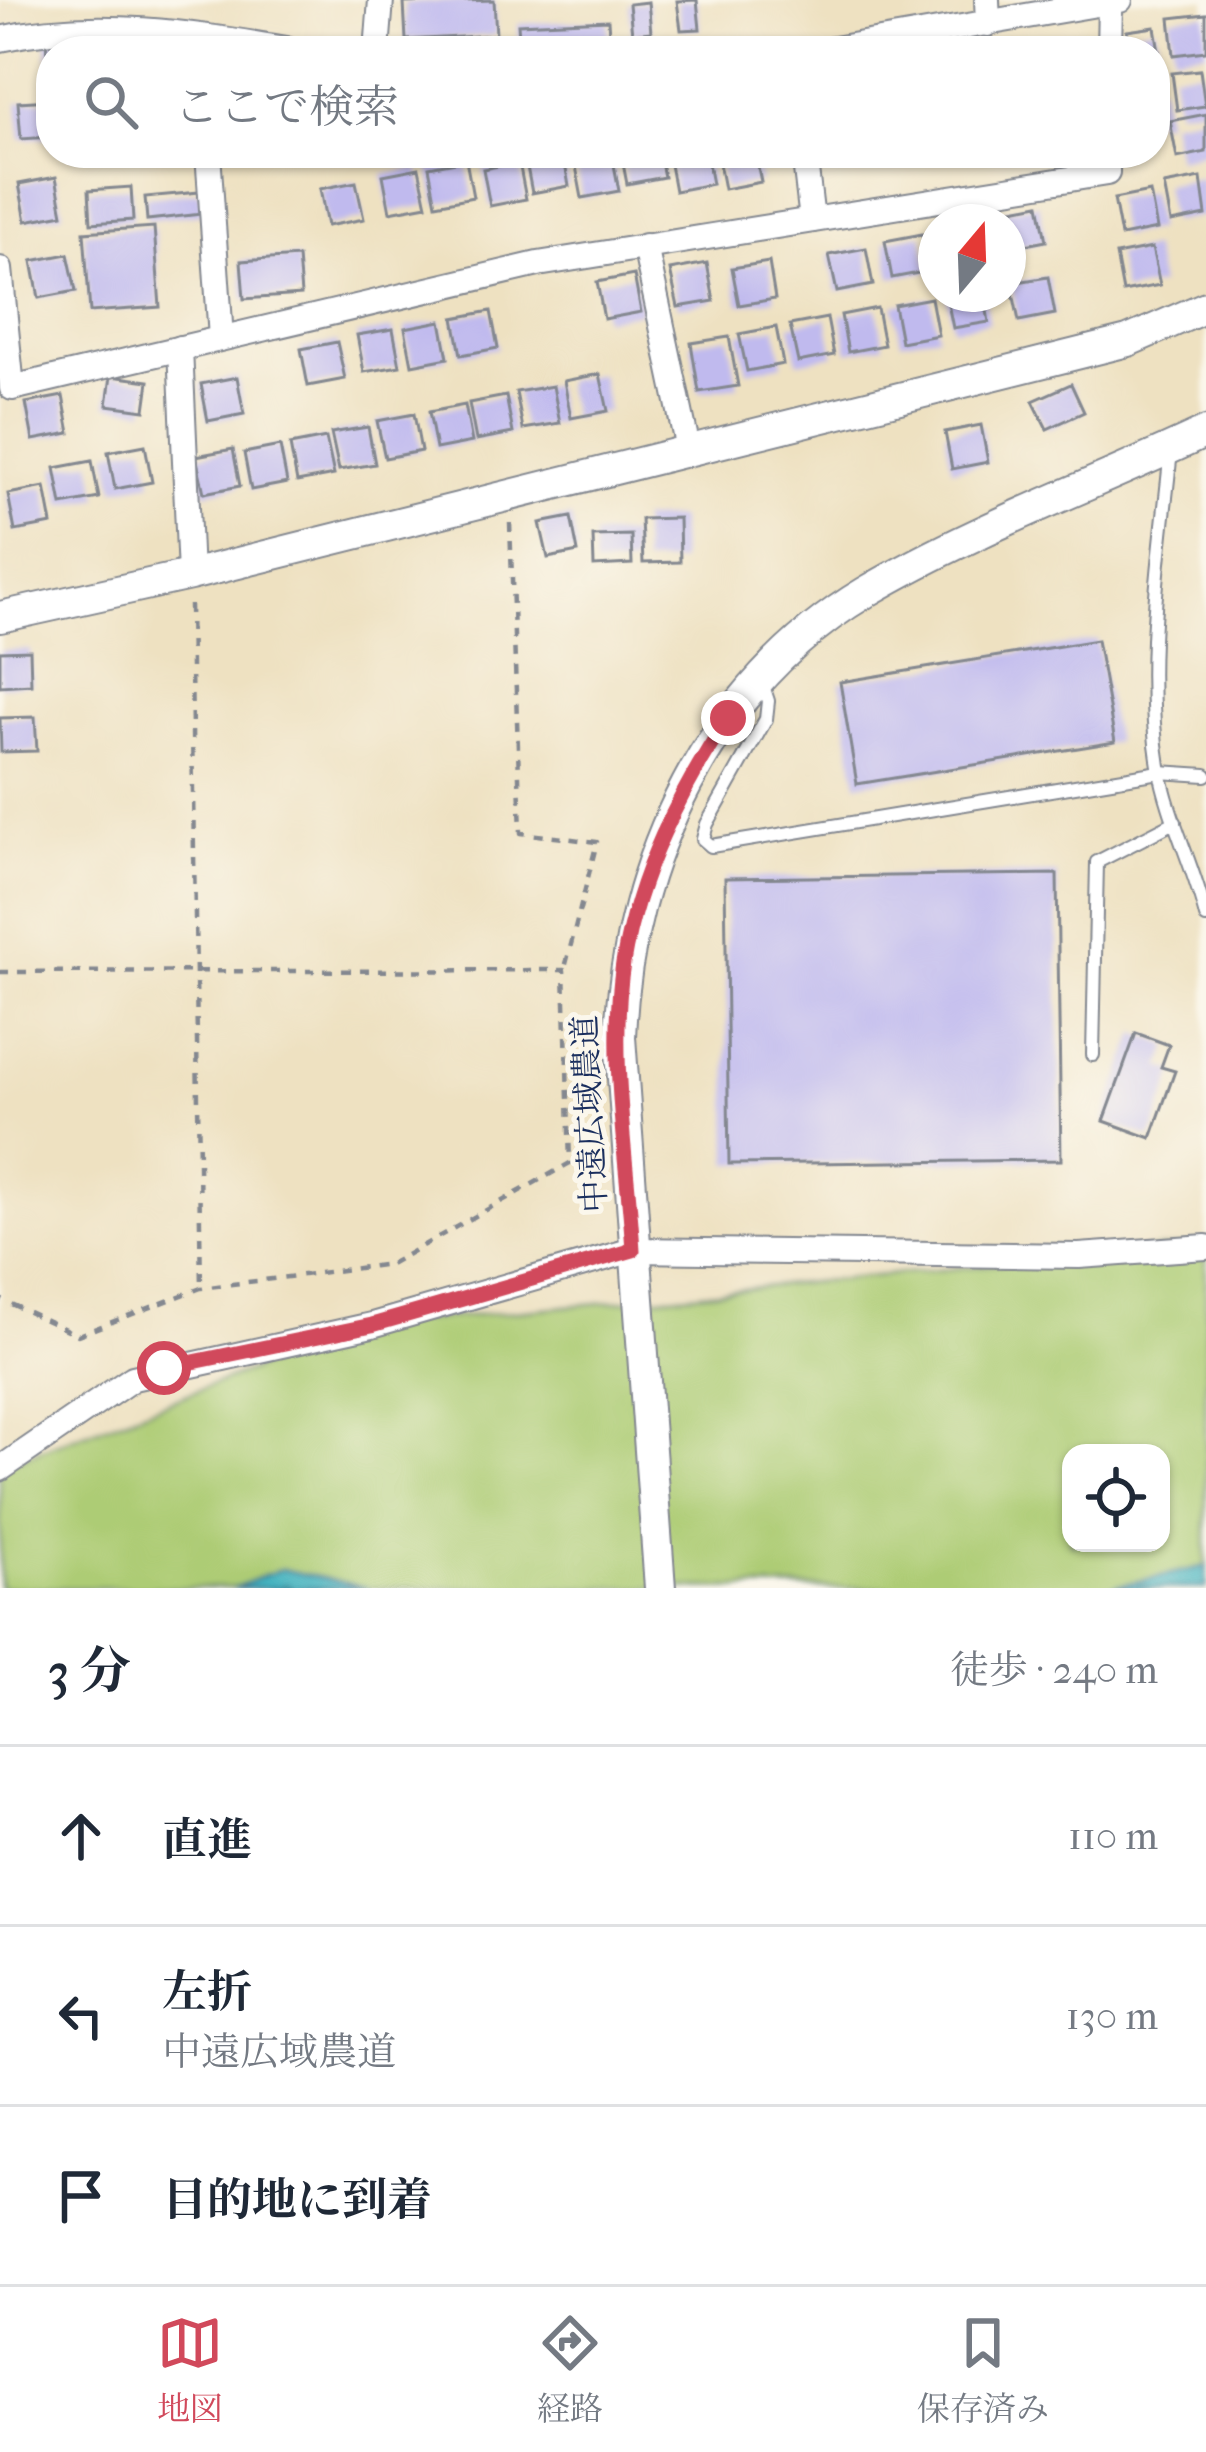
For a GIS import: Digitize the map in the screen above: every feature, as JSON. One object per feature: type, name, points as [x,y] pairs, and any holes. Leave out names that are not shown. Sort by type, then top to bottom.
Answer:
[{"type":"street","points":[[378,36],[381,0]]},
{"type":"street","points":[[885,36],[987,12],[1115,1],[1111,36]]},
{"type":"street","points":[[0,39],[59,26],[142,36]]},
{"type":"street","points":[[209,168],[221,338]]},
{"type":"street","points":[[805,168],[812,220]]},
{"type":"street","points":[[0,269],[12,388],[538,264],[1107,173],[1107,168]]},
{"type":"street","points":[[645,246],[688,448]]},
{"type":"street","points":[[0,616],[190,575],[1128,341],[1206,307]]},
{"type":"street","points":[[180,348],[190,575]]},
{"type":"street","name":"中遠広域農道","points":[[660,1588],[620,1037],[622,967],[633,914],[674,806],[728,718],[760,679],[866,592],[1206,432]]},
{"type":"street","points":[[0,1469],[133,1378],[372,1325],[633,1250],[1078,1256],[1206,1247]]},
{"type":"lane","points":[[1171,449],[1153,635],[1152,718],[1160,772],[1206,917]]},
{"type":"lane","points":[[760,679],[769,701],[766,719],[707,824],[703,839],[711,846],[1160,772],[1206,775]]},
{"type":"lane","points":[[1093,1055],[1097,862],[1174,822]]},
{"type":"path","points":[[0,1299],[78,1335],[200,1288],[390,1264],[570,1163],[564,970],[597,842],[520,832],[509,494]]},
{"type":"path","points":[[190,575],[200,1288]]},
{"type":"path","points":[[0,972],[564,970]]},
{"type":"green space","points":[[1206,1244],[1206,1588],[0,1588],[0,1470],[13,1460],[372,1325]]},
{"type":"water","points":[[1206,1566],[1206,1588],[1108,1588]]},
{"type":"water","points":[[281,1569],[368,1588],[234,1588]]},
{"type":"building","points":[[494,0],[496,35],[406,36],[404,3]]},
{"type":"building","points":[[697,0],[700,29],[681,30],[677,1]]},
{"type":"building","points":[[648,2],[651,32],[632,34],[629,4]]},
{"type":"building","points":[[1206,14],[1206,51],[1174,55],[1170,18]]},
{"type":"building","points":[[608,20],[609,36],[519,36],[518,24]]},
{"type":"building","points":[[1155,27],[1156,36],[1128,36],[1127,31]]},
{"type":"building","points":[[1200,70],[1205,106],[1177,110],[1172,73]]},
{"type":"building","points":[[36,101],[36,138],[21,139],[18,102]]},
{"type":"building","points":[[1206,114],[1206,152],[1177,158],[1170,121]]},
{"type":"building","points":[[419,168],[427,205],[390,212],[383,175]]},
{"type":"building","points":[[429,168],[468,168],[473,197],[436,204]]},
{"type":"building","points":[[520,168],[526,199],[490,206],[483,169]]},
{"type":"building","points":[[527,168],[566,168],[569,186],[532,193]]},
{"type":"building","points":[[576,168],[615,168],[619,191],[582,198]]},
{"type":"building","points":[[624,168],[662,168],[664,177],[627,184]]},
{"type":"building","points":[[671,168],[709,168],[712,184],[675,191]]},
{"type":"building","points":[[720,168],[758,168],[761,182],[724,189]]},
{"type":"building","points":[[56,177],[63,214],[26,221],[19,184]]},
{"type":"building","points":[[1201,178],[1206,215],[1171,222],[1164,185]]},
{"type":"building","points":[[356,182],[364,219],[327,226],[320,189]]},
{"type":"building","points":[[131,187],[133,220],[91,223],[89,190]]},
{"type":"building","points":[[200,192],[202,214],[147,220],[145,197]]},
{"type":"building","points":[[1150,192],[1157,229],[1121,236],[1114,199]]},
{"type":"building","points":[[1039,204],[1046,241],[1026,245],[1026,207]]},
{"type":"building","points":[[154,227],[160,307],[90,312],[84,232]]},
{"type":"building","points":[[918,235],[918,273],[892,278],[885,241]]},
{"type":"building","points":[[866,248],[873,285],[837,292],[829,255]]},
{"type":"building","points":[[1152,248],[1160,285],[1123,292],[1116,255]]},
{"type":"building","points":[[68,254],[76,291],[39,298],[32,261]]},
{"type":"building","points":[[298,257],[301,295],[244,299],[241,261]]},
{"type":"building","points":[[769,262],[775,299],[739,305],[732,268]]},
{"type":"building","points":[[707,263],[714,301],[678,307],[670,270]]},
{"type":"building","points":[[634,275],[641,312],[604,319],[597,282]]},
{"type":"building","points":[[1048,277],[1055,314],[1019,321],[1017,312],[1026,312],[1026,281]]},
{"type":"building","points":[[918,300],[918,312],[934,312],[938,335],[901,342],[894,305]]},
{"type":"building","points":[[877,308],[884,345],[848,352],[841,315]]},
{"type":"building","points":[[491,311],[498,348],[461,355],[454,318]]},
{"type":"building","points":[[950,312],[987,312],[989,322],[953,328]]},
{"type":"building","points":[[827,318],[834,355],[798,362],[790,325]]},
{"type":"building","points":[[441,321],[448,358],[412,365],[405,328]]},
{"type":"building","points":[[776,327],[783,364],[747,371],[739,334]]},
{"type":"building","points":[[393,329],[400,366],[364,372],[357,335]]},
{"type":"building","points":[[729,337],[738,386],[699,392],[691,343]]},
{"type":"building","points":[[337,342],[345,379],[308,386],[301,349]]},
{"type":"building","points":[[600,374],[608,411],[571,418],[564,381]]},
{"type":"building","points":[[111,376],[149,381],[145,410],[107,405]]},
{"type":"building","points":[[237,377],[244,414],[208,421],[201,384]]},
{"type":"building","points":[[1071,384],[1084,412],[1047,429],[1033,401]]},
{"type":"building","points":[[553,386],[560,423],[523,429],[516,392]]},
{"type":"building","points":[[63,396],[70,433],[33,440],[26,403]]},
{"type":"building","points":[[506,396],[513,433],[476,440],[469,403]]},
{"type":"building","points":[[465,405],[472,442],[436,449],[429,412]]},
{"type":"building","points":[[414,414],[421,451],[385,458],[377,421]]},
{"type":"building","points":[[981,425],[988,462],[952,469],[945,432]]},
{"type":"building","points":[[368,427],[375,464],[339,470],[331,433]]},
{"type":"building","points":[[326,438],[334,475],[297,482],[290,445]]},
{"type":"building","points":[[145,445],[152,482],[115,489],[108,452]]},
{"type":"building","points":[[280,446],[287,483],[251,490],[244,453]]},
{"type":"building","points":[[233,449],[240,486],[204,493],[196,456]]},
{"type":"building","points":[[92,461],[99,498],[62,505],[55,468]]},
{"type":"building","points":[[45,487],[52,524],[15,531],[8,494]]},
{"type":"building","points":[[571,517],[578,552],[548,558],[540,523]]},
{"type":"building","points":[[679,518],[680,562],[643,563],[641,519]]},
{"type":"building","points":[[631,535],[632,564],[594,566],[593,536]]},
{"type":"building","points":[[1097,640],[1115,742],[857,784],[840,682]]},
{"type":"building","points":[[30,650],[31,684],[0,686],[0,651]]},
{"type":"building","points":[[35,717],[37,751],[1,752],[0,718]]},
{"type":"building","points":[[1057,874],[1061,1160],[729,1164],[725,878]]},
{"type":"building","points":[[1136,1033],[1169,1045],[1161,1067],[1175,1071],[1151,1138],[1104,1121]]},
{"type":"route","points":[[164,1368],[372,1325],[633,1250],[620,1037],[622,967],[633,914],[674,806],[728,718]]}]
